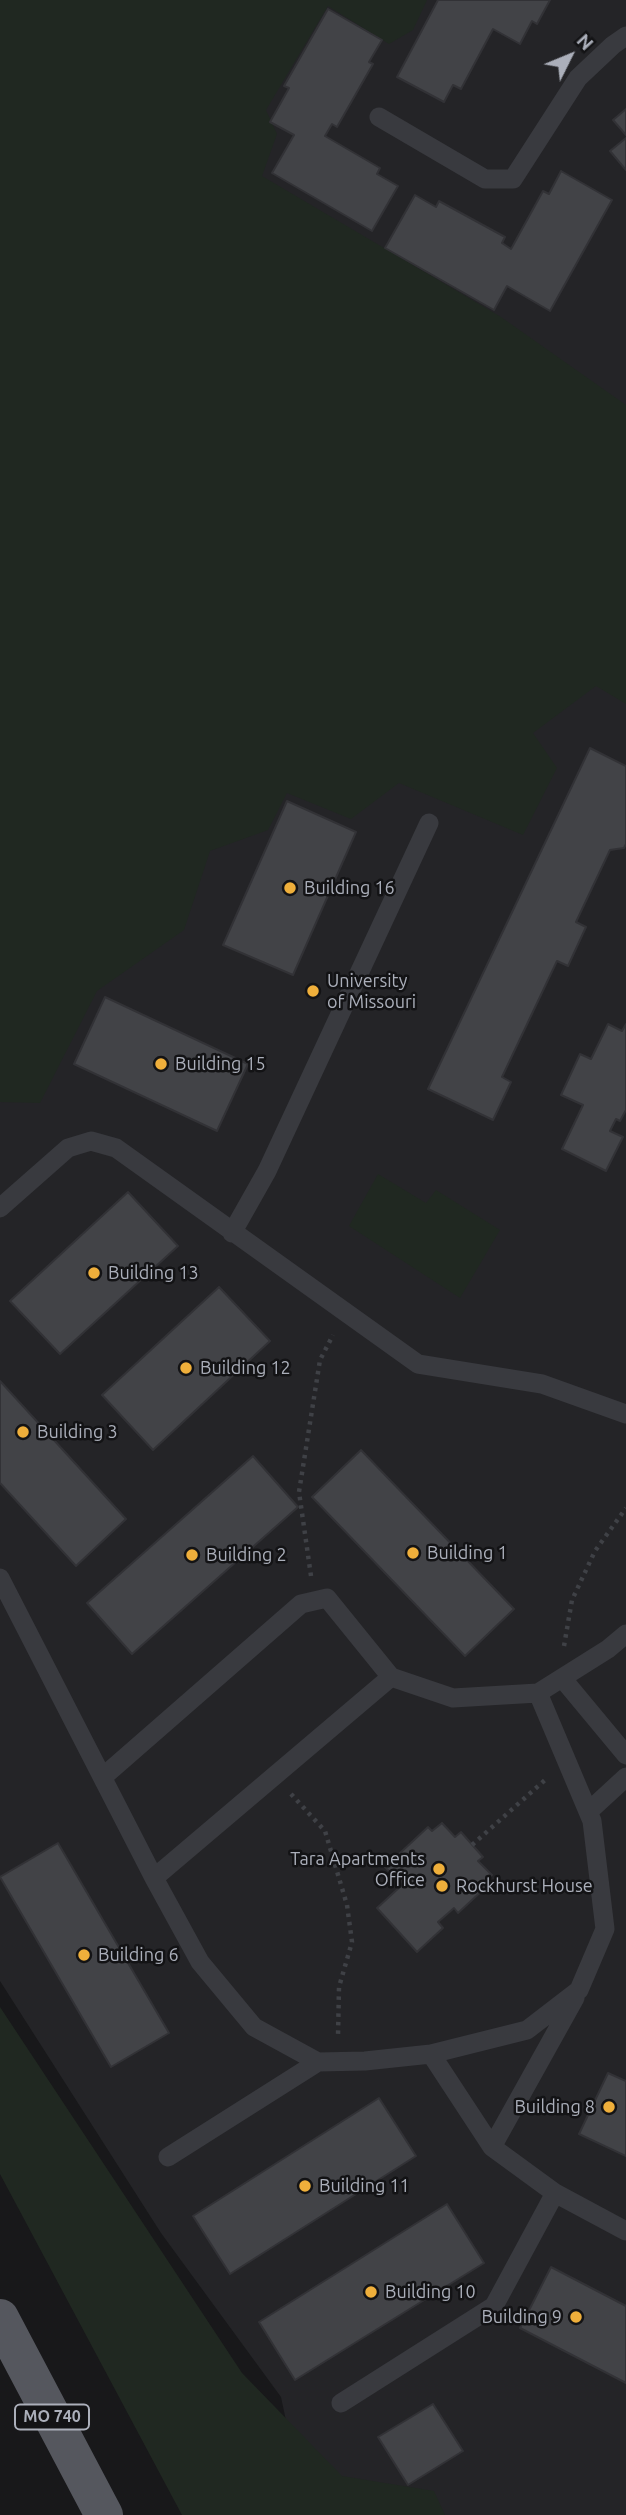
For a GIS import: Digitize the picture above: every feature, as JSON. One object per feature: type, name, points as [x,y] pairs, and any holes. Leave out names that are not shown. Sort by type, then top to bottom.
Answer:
[{"type":"main road","name":"MO 740","points":[[0,2318],[104,2515]]},
{"type":"lane","points":[[379,117],[485,179],[513,179],[578,78],[626,36]]},
{"type":"lane","points":[[232,1233],[267,1171],[429,823]]},
{"type":"lane","points":[[0,1208],[68,1148],[91,1141],[116,1148],[418,1364],[542,1384],[626,1414]]},
{"type":"lane","points":[[0,1578],[200,1962],[254,2028],[318,2062]]},
{"type":"lane","points":[[104,1776],[301,1604],[327,1598],[391,1677],[453,1698],[538,1693],[608,1649],[626,1634]]},
{"type":"lane","points":[[565,1676],[626,1755]]},
{"type":"lane","points":[[154,1878],[391,1677]]},
{"type":"lane","points":[[492,2147],[579,1990],[605,1929],[592,1821],[538,1693]]},
{"type":"lane","points":[[588,1812],[626,1777]]},
{"type":"lane","points":[[168,2157],[318,2062],[431,2054],[527,2030],[579,1990]]},
{"type":"lane","points":[[431,2054],[492,2147],[555,2193],[626,2231]]},
{"type":"lane","points":[[341,2403],[494,2306],[555,2193]]},
{"type":"path","points":[[317,1600],[299,1492],[320,1360],[345,1312]]},
{"type":"path","points":[[565,1676],[564,1644],[572,1600],[595,1551],[626,1507]]},
{"type":"path","points":[[472,1845],[566,1761]]},
{"type":"path","points":[[274,1776],[326,1831],[347,1905],[352,1942],[338,1987],[338,2061]]},
{"type":"shaded area","name":"University of Missouri","points":[[0,0],[626,0],[626,2515],[306,2515],[281,2397],[161,2233],[0,1981]]},
{"type":"shaded area","points":[[0,0],[427,0],[413,30],[389,44],[328,6],[266,110],[277,134],[262,176],[501,317],[626,405],[626,704],[596,686],[533,733],[557,768],[523,835],[399,783],[351,819],[287,793],[268,830],[210,851],[184,930],[97,991],[40,1103],[0,1102]]},
{"type":"shaded area","points":[[378,1174],[426,1203],[436,1190],[500,1230],[460,1298],[349,1226]]},
{"type":"shaded area","points":[[0,2007],[242,2373],[342,2476],[434,2491],[445,2515],[182,2515],[0,2174]]},
{"type":"building","points":[[438,0],[550,0],[537,24],[532,21],[520,44],[493,29],[461,89],[453,85],[444,102],[397,77]]},
{"type":"building","points":[[328,9],[382,40],[369,62],[373,64],[337,127],[332,124],[325,136],[380,168],[377,174],[398,186],[372,231],[272,173],[294,135],[270,122],[289,88],[284,86]]},
{"type":"building","points":[[626,109],[626,135],[613,120]]},
{"type":"building","points":[[626,138],[626,170],[610,151]]},
{"type":"building","points":[[561,171],[612,200],[550,311],[507,286],[494,310],[385,248],[415,195],[436,207],[439,201],[505,237],[502,243],[511,249],[543,191],[549,194]]},
{"type":"building","points":[[590,748],[626,766],[626,844],[624,848],[610,850],[576,922],[586,927],[568,966],[557,961],[502,1077],[511,1082],[493,1120],[428,1089]]},
{"type":"building","name":"Building 16","points":[[287,801],[356,832],[293,975],[223,945]]},
{"type":"building","name":"Building 15","points":[[105,997],[248,1064],[217,1131],[74,1064]]},
{"type":"building","points":[[608,1024],[622,1031],[626,1024],[626,1110],[620,1121],[616,1119],[610,1131],[623,1137],[606,1171],[562,1149],[583,1105],[561,1095],[580,1054],[591,1059]]},
{"type":"building","name":"Building 13","points":[[128,1192],[178,1246],[60,1354],[10,1301]]},
{"type":"building","name":"Building 12","points":[[219,1287],[270,1341],[153,1450],[102,1395]]},
{"type":"building","name":"Building 3","points":[[0,1381],[126,1519],[76,1566],[0,1483]]},
{"type":"building","name":"Building 1","points":[[361,1450],[514,1609],[465,1656],[312,1497]]},
{"type":"building","name":"Building 2","points":[[253,1456],[298,1507],[132,1654],[87,1603]]},
{"type":"building","name":"Rockhurst House","points":[[442,1823],[455,1837],[461,1832],[483,1857],[478,1861],[492,1875],[481,1884],[485,1888],[458,1913],[454,1908],[438,1922],[443,1928],[417,1952],[377,1908],[402,1885],[385,1867],[428,1827],[432,1831]]},
{"type":"building","name":"Building 6","points":[[58,1843],[169,2033],[111,2067],[0,1877]]},
{"type":"building","name":"Building 8","points":[[608,2073],[626,2081],[626,2156],[579,2134]]},
{"type":"building","name":"Building 11","points":[[379,2098],[416,2156],[230,2274],[193,2216]]},
{"type":"building","name":"Building 10","points":[[447,2204],[484,2263],[295,2380],[259,2322]]},
{"type":"building","name":"Building 9","points":[[551,2267],[626,2306],[626,2383],[520,2328]]},
{"type":"building","points":[[433,2404],[463,2451],[408,2485],[378,2437]]},
{"type":"place","name":"Building 16","points":[[290,888]]},
{"type":"place","name":"University of Missouri","points":[[313,991]]},
{"type":"place","name":"Building 15","points":[[161,1064]]},
{"type":"place","name":"Building 13","points":[[94,1273]]},
{"type":"place","name":"Building 12","points":[[186,1368]]},
{"type":"place","name":"Building 3","points":[[23,1432]]},
{"type":"place","name":"Building 1","points":[[413,1553]]},
{"type":"place","name":"Building 2","points":[[192,1555]]},
{"type":"place","name":"Tara Apartments Office","points":[[439,1869]]},
{"type":"place","name":"Rockhurst House","points":[[442,1886]]},
{"type":"place","name":"Building 6","points":[[84,1955]]},
{"type":"place","name":"Building 8","points":[[609,2107]]},
{"type":"place","name":"Building 11","points":[[305,2186]]},
{"type":"place","name":"Building 10","points":[[371,2292]]},
{"type":"place","name":"Building 9","points":[[576,2317]]}]
